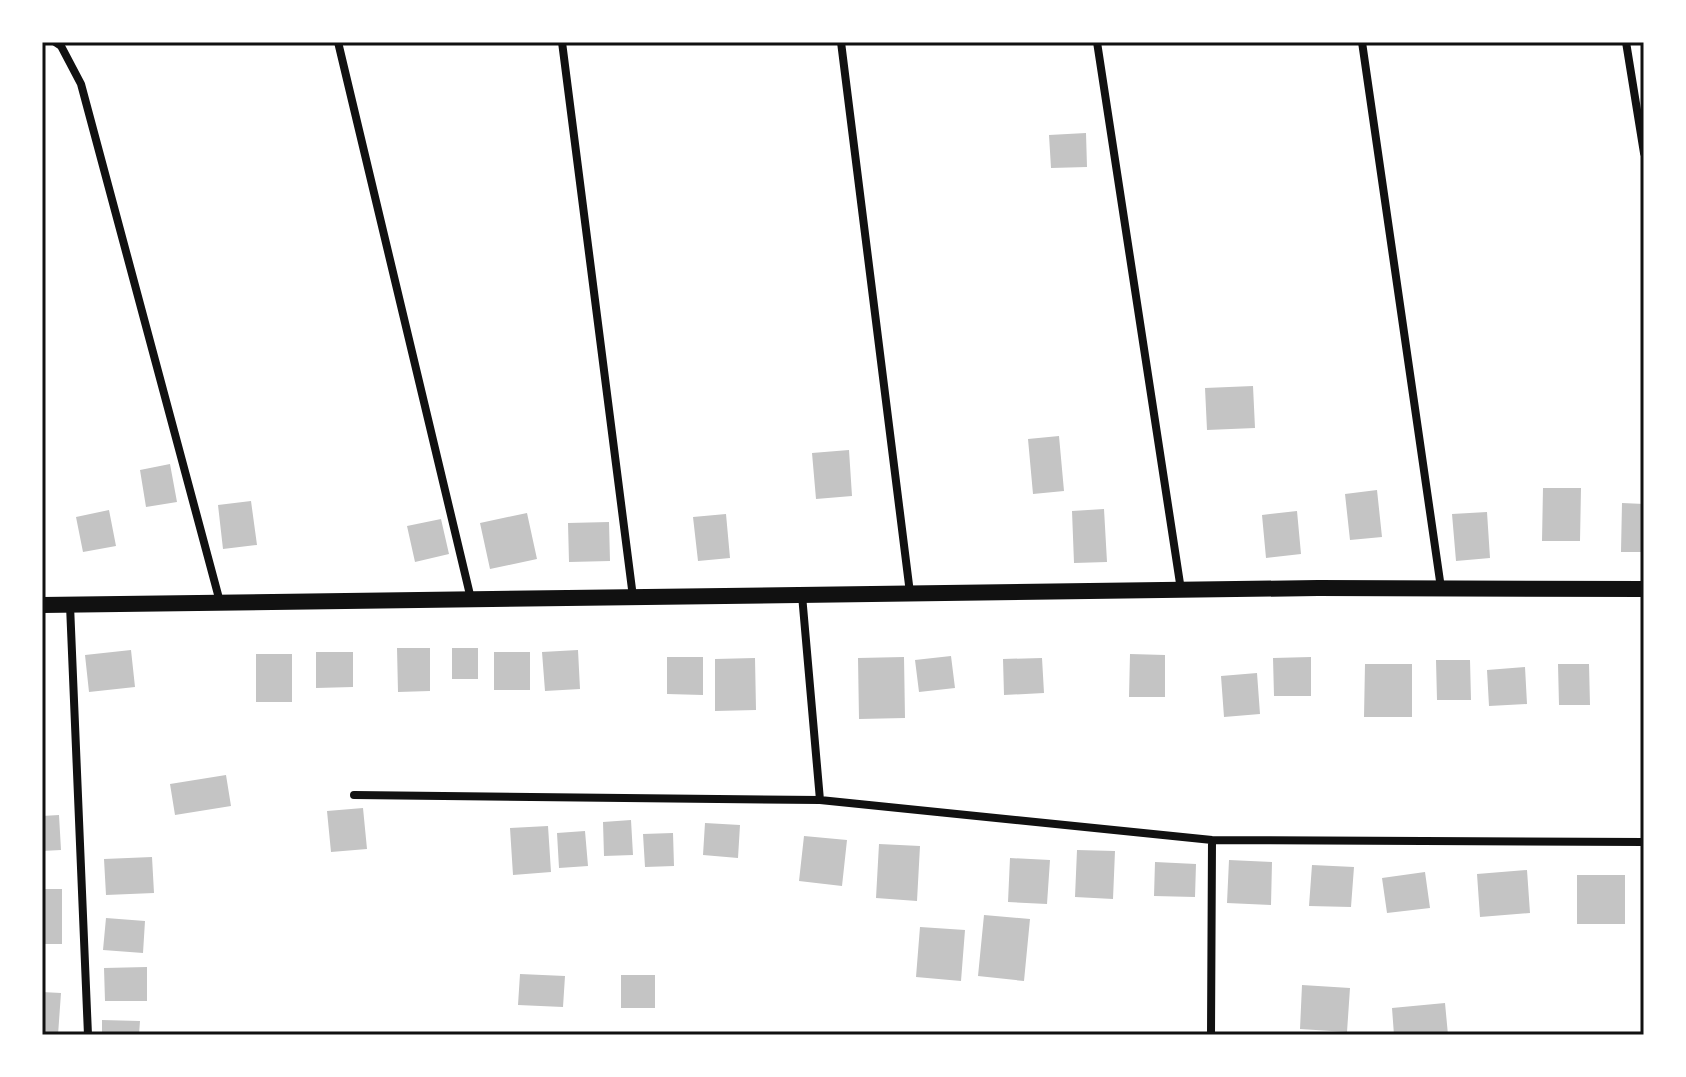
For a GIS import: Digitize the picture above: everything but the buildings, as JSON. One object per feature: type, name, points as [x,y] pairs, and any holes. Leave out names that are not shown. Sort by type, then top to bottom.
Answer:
[{"type":"main road","points":[[42,605],[1181,590],[1644,589]]},
{"type":"street","points":[[55,42],[61,46],[81,84],[220,602]]},
{"type":"street","points":[[338,42],[471,599]]},
{"type":"street","points":[[562,42],[633,597]]},
{"type":"street","points":[[841,42],[910,594]]},
{"type":"street","points":[[1097,42],[1181,590]]},
{"type":"street","points":[[1362,42],[1441,588]]},
{"type":"street","points":[[1626,42],[1644,153]]},
{"type":"street","points":[[802,595],[820,800]]},
{"type":"street","points":[[70,604],[88,1035]]},
{"type":"street","points":[[354,795],[820,800],[1212,840],[1644,842]]},
{"type":"street","points":[[1211,1035],[1212,840]]}]
